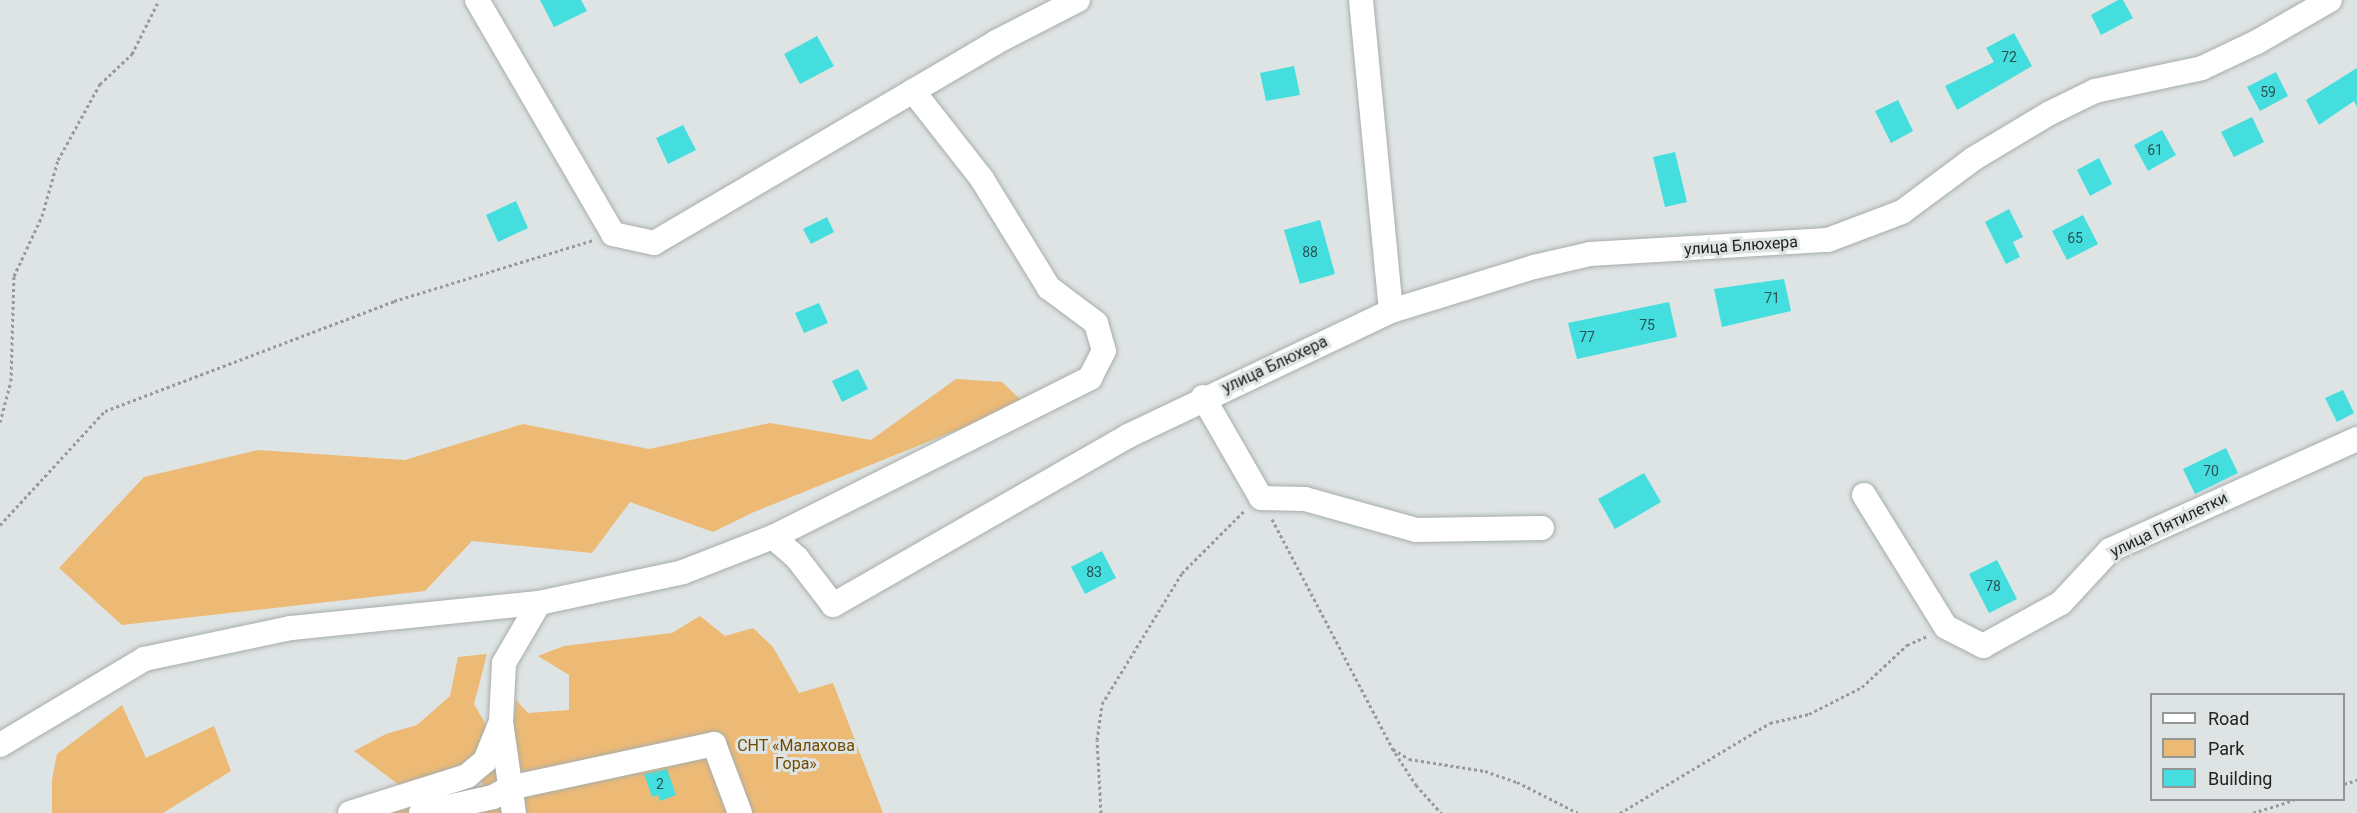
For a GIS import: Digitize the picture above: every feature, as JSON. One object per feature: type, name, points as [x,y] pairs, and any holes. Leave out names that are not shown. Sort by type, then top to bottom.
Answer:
[{"type":"street","points":[[477,0],[613,234],[654,243],[996,42],[1078,0]]},
{"type":"street","points":[[1360,0],[1391,311]]},
{"type":"street","name":"улица Блюхера","points":[[773,537],[797,558],[833,605],[1128,436],[1203,398],[1391,311],[1534,267],[1590,254],[1828,240],[1902,212],[1973,159],[2050,113],[2095,92],[2202,68],[2258,42],[2330,0]]},
{"type":"street","points":[[0,745],[144,659],[291,628],[539,603],[683,572],[773,537],[1090,378],[1104,351],[1095,323],[1049,288],[982,179],[913,91]]},
{"type":"street","points":[[1203,398],[1261,498],[1305,499],[1416,530],[1542,528]]},
{"type":"street","name":"улица Пятилетки","points":[[1946,627],[1983,646],[2061,603],[2110,550],[2357,439]]},
{"type":"street","points":[[1864,495],[1946,627]]},
{"type":"street","points":[[511,800],[501,722],[504,663],[539,603]]},
{"type":"street","points":[[350,813],[467,776],[485,761],[501,722]]},
{"type":"street","points":[[421,813],[493,797],[511,800],[714,744],[740,813]]},
{"type":"path","points":[[0,422],[11,381],[14,276],[42,216],[58,159],[100,84],[132,54],[159,0]]},
{"type":"path","points":[[0,525],[105,411],[394,301],[613,234]]},
{"type":"path","points":[[1101,813],[1096,740],[1102,704],[1182,573],[1222,531],[1261,498],[1392,748],[1416,785],[1441,813]]},
{"type":"path","points":[[1620,813],[1770,723],[1809,714],[1862,687],[1907,645],[1946,627]]},
{"type":"path","points":[[1392,748],[1409,759],[1485,771],[1517,782],[1578,813]]},
{"type":"path","points":[[2253,813],[2291,801]]},
{"type":"green space","points":[[956,379],[1002,382],[1024,403],[754,512],[713,532],[630,502],[592,553],[472,541],[425,591],[122,625],[59,568],[144,477],[258,450],[405,460],[523,424],[649,449],[770,423],[871,440]]},
{"type":"green space","name":"СНТ «Малахова Гора»","points":[[700,616],[725,636],[753,628],[773,647],[799,693],[833,683],[883,813],[385,813],[483,785],[479,777],[513,725],[516,700],[528,713],[569,710],[569,675],[538,656],[564,646],[672,633]]},
{"type":"green space","points":[[487,654],[474,704],[490,732],[466,771],[403,788],[354,751],[386,734],[417,725],[450,696],[458,657]]},
{"type":"green space","points":[[122,705],[146,758],[214,726],[231,771],[163,813],[52,813],[52,780],[57,754]]},
{"type":"building","points":[[540,0],[581,0],[587,11],[554,27]]},
{"type":"building","points":[[2118,0],[2123,0],[2133,18],[2101,35],[2091,15]]},
{"type":"building","points":[[2014,33],[2032,66],[1957,110],[1945,86],[1994,62],[1986,48]]},
{"type":"building","points":[[817,36],[834,66],[800,84],[784,54]]},
{"type":"building","points":[[1294,66],[1300,95],[1266,101],[1260,73]]},
{"type":"building","points":[[2357,68],[2357,107],[2354,101],[2319,125],[2306,100]]},
{"type":"building","points":[[2276,72],[2288,96],[2260,111],[2247,87]]},
{"type":"building","points":[[1898,100],[1913,131],[1891,143],[1875,111]]},
{"type":"building","points":[[2252,117],[2264,142],[2234,157],[2221,132]]},
{"type":"building","points":[[683,125],[696,150],[668,164],[656,138]]},
{"type":"building","points":[[2162,130],[2176,155],[2148,171],[2134,145]]},
{"type":"building","points":[[1675,152],[1687,202],[1665,207],[1653,157]]},
{"type":"building","points":[[2099,158],[2112,184],[2090,196],[2077,170]]},
{"type":"building","points":[[516,201],[528,228],[498,242],[486,215]]},
{"type":"building","points":[[2009,209],[2023,237],[2013,242],[2020,257],[2006,264],[1985,222]]},
{"type":"building","points":[[2083,215],[2098,244],[2067,260],[2052,231]]},
{"type":"building","points":[[827,217],[834,232],[811,244],[803,229]]},
{"type":"building","points":[[1320,220],[1335,274],[1300,284],[1284,230]]},
{"type":"building","points":[[1784,279],[1791,311],[1722,327],[1714,289]]},
{"type":"building","points":[[1669,302],[1677,337],[1577,359],[1568,323]]},
{"type":"building","points":[[819,303],[828,323],[804,333],[795,313]]},
{"type":"building","points":[[858,369],[868,389],[842,402],[832,381]]},
{"type":"building","points":[[2343,390],[2354,413],[2337,422],[2325,398]]},
{"type":"building","points":[[2226,448],[2238,473],[2195,494],[2183,469]]},
{"type":"building","points":[[1644,473],[1661,502],[1615,529],[1598,499]]},
{"type":"building","points":[[1102,551],[1116,578],[1085,594],[1071,567]]},
{"type":"building","points":[[1997,560],[2017,599],[1989,613],[1969,574]]},
{"type":"building","points":[[667,769],[676,795],[660,801],[658,795],[652,797],[644,774]]}]
